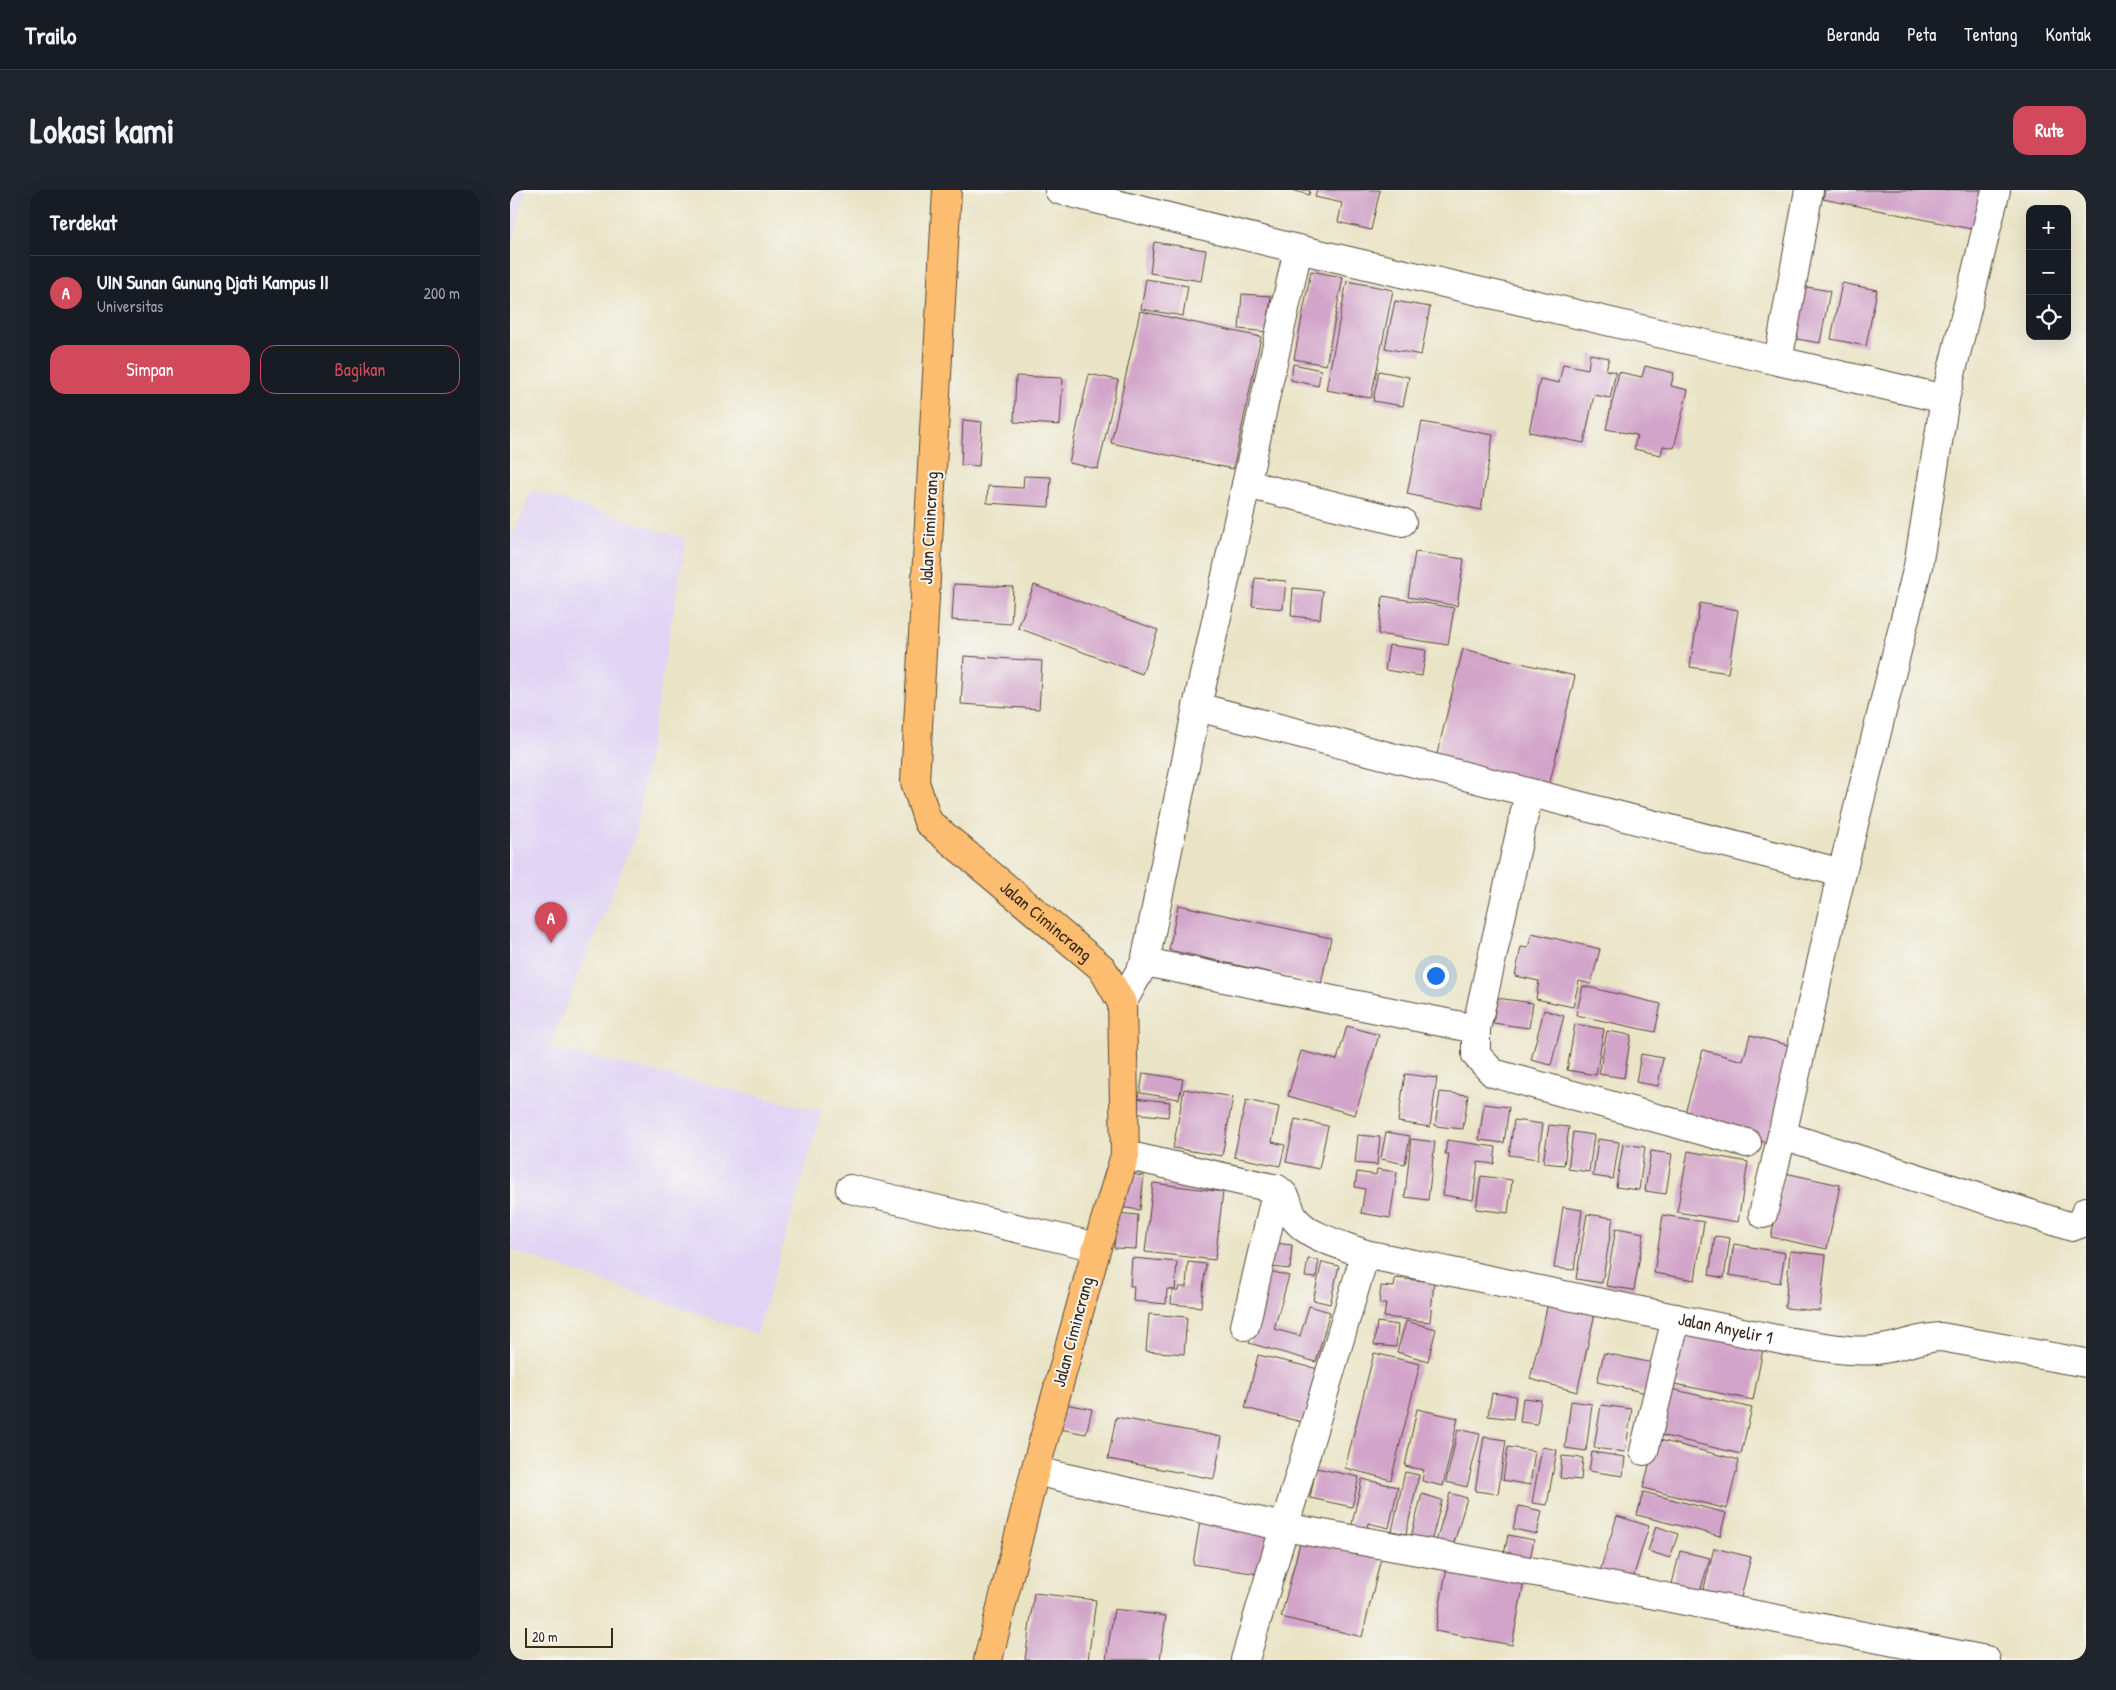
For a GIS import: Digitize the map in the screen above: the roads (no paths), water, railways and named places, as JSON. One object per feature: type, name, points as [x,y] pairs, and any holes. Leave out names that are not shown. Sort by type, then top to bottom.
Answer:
[{"type":"main road","name":"Jalan Cimincrang","points":[[947,190],[915,782],[928,822],[1102,968],[1122,1002],[1125,1155],[1097,1247],[1035,1471],[988,1660]]},
{"type":"street","points":[[1059,190],[1298,249],[1778,362],[1945,399]]},
{"type":"street","points":[[1778,362],[1809,190]]},
{"type":"street","points":[[1762,1214],[1842,873],[1918,566],[1945,399],[1996,190]]},
{"type":"street","points":[[1122,1002],[1145,962],[1197,707],[1298,249]]},
{"type":"street","points":[[1246,484],[1402,522]]},
{"type":"street","points":[[1197,707],[1842,873]]},
{"type":"street","points":[[1529,793],[1476,1029],[1476,1055],[1493,1073],[1747,1143]]},
{"type":"street","points":[[1145,962],[1308,997],[1476,1029]]},
{"type":"street","points":[[1782,1135],[2072,1227],[2080,1224],[2086,1211]]},
{"type":"street","points":[[1125,1155],[1277,1189],[1245,1326]]},
{"type":"street","points":[[850,1189],[1097,1247]]},
{"type":"street","name":"Jalan Anyelir 1","points":[[1277,1189],[1286,1195],[1294,1218],[1312,1233],[1365,1254],[1791,1342],[1852,1350],[1887,1348],[1920,1338],[1941,1337],[2086,1363]]},
{"type":"street","points":[[1245,1660],[1365,1254]]},
{"type":"street","points":[[1644,1452],[1676,1318]]},
{"type":"street","points":[[1035,1471],[1284,1527],[1574,1579],[1986,1660]]},
{"type":"place","name":"UIN Sunan Gunung Djati Kampus II","points":[[551,943]]}]
